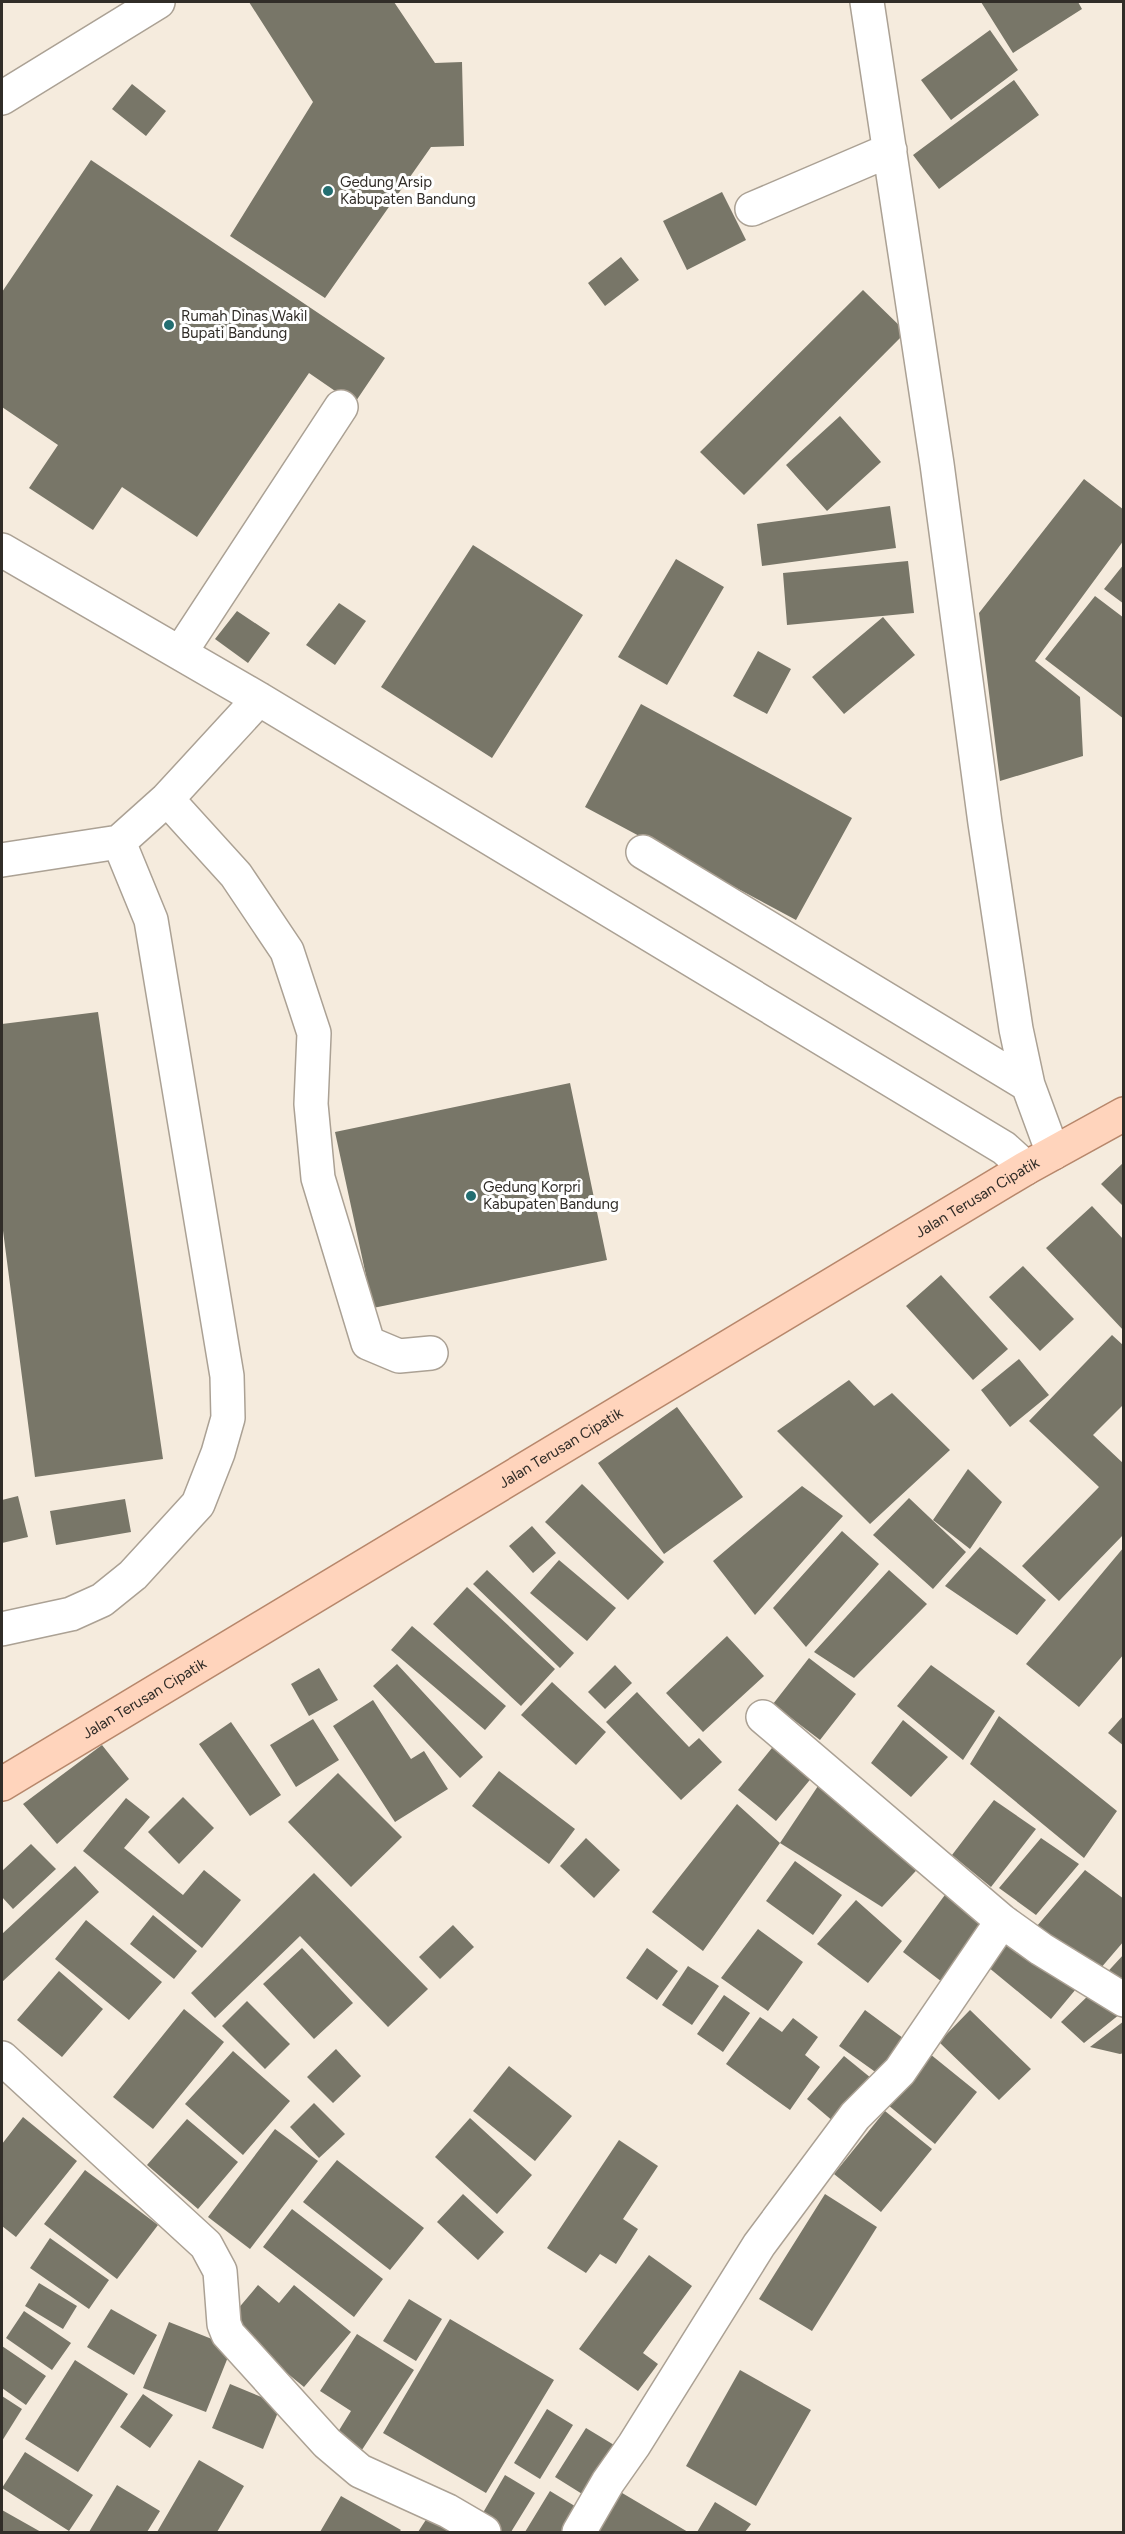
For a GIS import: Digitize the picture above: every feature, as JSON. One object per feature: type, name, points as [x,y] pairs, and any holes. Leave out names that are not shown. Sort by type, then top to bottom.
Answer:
[{"type":"main road","name":"Jalan Terusan Cipatik","points":[[2,1784],[1040,1160],[1124,1113]]},
{"type":"street","points":[[2,98],[158,2]]},
{"type":"street","points":[[2,550],[259,699],[1004,1148],[1040,1160],[1016,1029],[985,823],[937,464],[867,2]]},
{"type":"street","points":[[752,209],[890,150]]},
{"type":"street","points":[[180,653],[341,407]]},
{"type":"street","points":[[2,861],[119,842],[167,799],[259,699]]},
{"type":"street","points":[[167,799],[236,875],[287,951],[314,1033],[311,1104],[318,1178],[368,1343],[399,1356],[431,1353]]},
{"type":"street","points":[[2,1629],[71,1614],[102,1600],[134,1575],[198,1504],[218,1453],[228,1418],[227,1377],[151,920],[119,842]]},
{"type":"street","points":[[643,852],[1028,1085]]},
{"type":"street","points":[[764,1717],[1002,1921],[1041,1949],[1124,2000]]},
{"type":"street","points":[[579,2532],[608,2482],[634,2445],[759,2245],[855,2116],[900,2071],[1002,1921]]},
{"type":"street","points":[[2,2058],[206,2245],[220,2271],[224,2324],[228,2334],[327,2443],[360,2471],[448,2511],[484,2532]]},
{"type":"building","name":"Gedung Arsip Kabupaten Bandung","points":[[249,2],[394,2],[435,63],[462,62],[464,146],[431,147],[325,298],[230,236],[313,102]]},
{"type":"building","points":[[981,2],[1078,2],[1082,9],[1013,53]]},
{"type":"building","points":[[990,30],[1018,70],[951,120],[921,80]]},
{"type":"building","points":[[1014,80],[1039,115],[939,189],[913,155]]},
{"type":"building","points":[[132,84],[166,111],[146,136],[112,109]]},
{"type":"building","name":"Rumah Dinas Wakil Bupati Bandung","points":[[91,160],[385,358],[354,404],[309,373],[197,537],[122,487],[93,530],[29,488],[58,445],[2,407],[2,292]]},
{"type":"building","points":[[722,192],[746,240],[687,270],[663,221]]},
{"type":"building","points":[[621,257],[639,280],[605,306],[588,283]]},
{"type":"building","points":[[863,290],[906,332],[744,495],[700,452]]},
{"type":"building","points":[[840,416],[881,462],[827,511],[786,465]]},
{"type":"building","points":[[1084,479],[1124,510],[1124,540],[1035,661],[1080,697],[1083,756],[1000,781],[979,613]]},
{"type":"building","points":[[890,506],[896,548],[762,566],[757,524]]},
{"type":"building","points":[[473,545],[583,615],[492,758],[381,687]]},
{"type":"building","points":[[676,559],[724,587],[667,685],[618,657]]},
{"type":"building","points":[[908,561],[914,613],[787,625],[783,573]]},
{"type":"building","points":[[1124,564],[1124,604],[1104,589]]},
{"type":"building","points":[[1095,596],[1124,618],[1124,719],[1045,659]]},
{"type":"building","points":[[339,603],[366,621],[335,665],[306,645]]},
{"type":"building","points":[[237,611],[270,633],[248,663],[215,639]]},
{"type":"building","points":[[883,617],[915,655],[844,714],[812,677]]},
{"type":"building","points":[[758,651],[791,669],[767,714],[733,696]]},
{"type":"building","points":[[641,704],[852,818],[796,920],[585,807]]},
{"type":"building","points":[[98,1012],[163,1459],[35,1477],[2,1223],[2,1024]]},
{"type":"building","name":"Gedung Korpri Kabupaten Bandung","points":[[570,1083],[607,1260],[373,1308],[335,1132]]},
{"type":"building","points":[[1124,1162],[1124,1207],[1101,1184]]},
{"type":"building","points":[[1092,1206],[1124,1240],[1124,1331],[1046,1248]]},
{"type":"building","points":[[1023,1266],[1074,1319],[1040,1351],[989,1297]]},
{"type":"building","points":[[941,1275],[1008,1349],[973,1380],[906,1306]]},
{"type":"building","points":[[1112,1335],[1124,1346],[1124,1404],[1093,1435],[1124,1464],[1124,1534],[1059,1601],[1022,1566],[1099,1487],[1029,1421]]},
{"type":"building","points":[[1019,1359],[1049,1395],[1010,1427],[981,1390]]},
{"type":"building","points":[[849,1380],[874,1406],[892,1393],[950,1450],[870,1524],[777,1431]]},
{"type":"building","points":[[677,1407],[743,1497],[664,1554],[598,1463]]},
{"type":"building","points":[[968,1469],[1002,1502],[970,1549],[933,1520]]},
{"type":"building","points":[[582,1484],[664,1562],[628,1600],[545,1522]]},
{"type":"building","points":[[802,1486],[843,1516],[755,1615],[713,1561]]},
{"type":"building","points":[[18,1496],[28,1537],[2,1543],[2,1500]]},
{"type":"building","points":[[909,1498],[966,1552],[933,1589],[873,1535]]},
{"type":"building","points":[[125,1499],[131,1532],[56,1545],[50,1511]]},
{"type":"building","points":[[532,1526],[556,1553],[533,1573],[509,1546]]},
{"type":"building","points":[[842,1531],[879,1564],[806,1647],[773,1608]]},
{"type":"building","points":[[980,1547],[1046,1600],[1017,1635],[945,1586]]},
{"type":"building","points":[[1124,1547],[1124,1654],[1079,1707],[1026,1664]]},
{"type":"building","points":[[559,1560],[616,1608],[587,1641],[530,1593]]},
{"type":"building","points":[[487,1570],[574,1653],[560,1668],[473,1584]]},
{"type":"building","points":[[889,1570],[927,1604],[854,1678],[814,1652]]},
{"type":"building","points":[[467,1587],[555,1669],[521,1706],[433,1624]]},
{"type":"building","points":[[412,1626],[506,1706],[485,1730],[391,1650]]},
{"type":"building","points":[[727,1636],[764,1676],[703,1732],[666,1693]]},
{"type":"building","points":[[809,1658],[856,1694],[820,1740],[773,1704]]},
{"type":"building","points":[[397,1664],[483,1757],[460,1778],[373,1686]]},
{"type":"building","points":[[615,1665],[632,1683],[605,1709],[588,1692]]},
{"type":"building","points":[[931,1665],[995,1711],[963,1760],[897,1706]]},
{"type":"building","points":[[319,1668],[338,1700],[309,1716],[291,1684]]},
{"type":"building","points":[[552,1682],[606,1732],[576,1765],[521,1715]]},
{"type":"building","points":[[637,1692],[689,1747],[699,1738],[722,1762],[681,1800],[606,1722]]},
{"type":"building","points":[[373,1700],[411,1759],[424,1751],[448,1789],[395,1822],[333,1726]]},
{"type":"building","points":[[1124,1715],[1124,1746],[1108,1733]]},
{"type":"building","points":[[999,1716],[1117,1811],[1084,1858],[970,1764]]},
{"type":"building","points":[[313,1719],[339,1760],[296,1787],[270,1745]]},
{"type":"building","points":[[903,1720],[948,1757],[911,1797],[871,1763]]},
{"type":"building","points":[[231,1722],[281,1795],[250,1816],[199,1744]]},
{"type":"building","points":[[780,1738],[818,1770],[776,1821],[738,1790]]},
{"type":"building","points":[[102,1745],[129,1779],[57,1844],[23,1804]]},
{"type":"building","points":[[499,1771],[575,1829],[549,1864],[472,1806]]},
{"type":"building","points":[[338,1773],[402,1837],[351,1887],[288,1822]]},
{"type":"building","points":[[824,1777],[928,1858],[882,1907],[780,1843]]},
{"type":"building","points":[[183,1797],[214,1828],[179,1864],[148,1832]]},
{"type":"building","points":[[126,1798],[150,1817],[124,1848],[183,1895],[204,1870],[241,1900],[202,1948],[83,1851]]},
{"type":"building","points":[[994,1800],[1036,1829],[991,1887],[952,1855]]},
{"type":"building","points":[[737,1804],[780,1843],[703,1951],[652,1912]]},
{"type":"building","points":[[586,1838],[620,1870],[594,1898],[560,1866]]},
{"type":"building","points":[[1041,1838],[1079,1864],[1036,1915],[999,1888]]},
{"type":"building","points":[[31,1844],[56,1869],[13,1909],[2,1897],[2,1871]]},
{"type":"building","points":[[795,1861],[842,1895],[813,1935],[766,1901]]},
{"type":"building","points":[[75,1866],[99,1892],[2,1982],[2,1934]]},
{"type":"building","points":[[1085,1870],[1124,1899],[1124,1941],[1100,1969],[1037,1926]]},
{"type":"building","points":[[314,1873],[428,1989],[388,2027],[300,1936],[215,2018],[191,1993]]},
{"type":"building","points":[[950,1888],[991,1922],[946,1985],[903,1952]]},
{"type":"building","points":[[856,1900],[902,1941],[868,1983],[817,1944]]},
{"type":"building","points":[[153,1915],[197,1951],[174,1979],[130,1944]]},
{"type":"building","points":[[86,1920],[162,1982],[129,2020],[55,1959]]},
{"type":"building","points":[[453,1925],[474,1947],[440,1979],[419,1957]]},
{"type":"building","points":[[758,1929],[803,1962],[768,2011],[721,1978]]},
{"type":"building","points":[[1010,1936],[1081,1983],[1051,2019],[988,1967]]},
{"type":"building","points":[[302,1948],[353,2003],[314,2039],[263,1984]]},
{"type":"building","points":[[647,1948],[678,1971],[657,2000],[626,1978]]},
{"type":"building","points":[[1124,1954],[1124,1989],[1101,1979]]},
{"type":"building","points":[[688,1966],[719,1986],[692,2025],[662,2005]]},
{"type":"building","points":[[59,1971],[103,2009],[62,2057],[17,2020]]},
{"type":"building","points":[[1093,1991],[1120,2014],[1084,2043],[1061,2022]]},
{"type":"building","points":[[724,1995],[750,2013],[723,2052],[697,2034]]},
{"type":"building","points":[[247,2001],[290,2044],[265,2069],[222,2026]]},
{"type":"building","points":[[184,2009],[224,2042],[153,2129],[113,2097]]},
{"type":"building","points":[[865,2010],[907,2041],[881,2076],[839,2046]]},
{"type":"building","points":[[970,2010],[1031,2069],[999,2100],[939,2042]]},
{"type":"building","points":[[760,2017],[782,2032],[793,2018],[818,2037],[805,2055],[820,2067],[790,2110],[726,2064]]},
{"type":"building","points":[[1124,2021],[1124,2053],[1090,2047]]},
{"type":"building","points":[[336,2049],[361,2076],[333,2103],[307,2077]]},
{"type":"building","points":[[233,2051],[290,2101],[243,2155],[185,2104]]},
{"type":"building","points":[[930,2054],[977,2092],[935,2144],[888,2105]]},
{"type":"building","points":[[844,2056],[871,2078],[834,2122],[807,2099]]},
{"type":"building","points":[[509,2066],[572,2116],[535,2161],[473,2111]]},
{"type":"building","points":[[314,2103],[345,2134],[319,2158],[290,2127]]},
{"type":"building","points":[[885,2111],[932,2149],[881,2212],[834,2174]]},
{"type":"building","points":[[23,2117],[77,2161],[16,2237],[2,2226],[2,2144]]},
{"type":"building","points":[[470,2118],[532,2175],[497,2214],[435,2157]]},
{"type":"building","points":[[187,2119],[238,2162],[198,2209],[147,2165]]},
{"type":"building","points":[[275,2129],[318,2161],[250,2249],[208,2217]]},
{"type":"building","points":[[619,2140],[658,2166],[623,2219],[638,2229],[616,2264],[600,2254],[586,2273],[547,2248]]},
{"type":"building","points":[[337,2160],[424,2228],[390,2270],[303,2202]]},
{"type":"building","points":[[85,2170],[158,2225],[117,2279],[44,2224]]},
{"type":"building","points":[[463,2194],[504,2232],[478,2260],[437,2222]]},
{"type":"building","points":[[825,2194],[877,2227],[812,2331],[759,2299]]},
{"type":"building","points":[[292,2209],[383,2279],[354,2317],[263,2247]]},
{"type":"building","points":[[50,2238],[109,2280],[89,2309],[30,2268]]},
{"type":"building","points":[[649,2255],[692,2286],[643,2353],[658,2364],[638,2391],[579,2349]]},
{"type":"building","points":[[39,2283],[77,2306],[63,2329],[25,2306]]},
{"type":"building","points":[[258,2285],[279,2303],[294,2285],[351,2332],[304,2387],[226,2323]]},
{"type":"building","points":[[409,2299],[442,2319],[416,2361],[383,2341]]},
{"type":"building","points":[[111,2309],[157,2335],[134,2375],[87,2347]]},
{"type":"building","points":[[24,2311],[71,2343],[52,2370],[6,2338]]},
{"type":"building","points":[[450,2319],[554,2380],[486,2493],[383,2433]]},
{"type":"building","points":[[169,2322],[232,2347],[206,2412],[143,2388]]},
{"type":"building","points":[[357,2334],[414,2370],[358,2456],[333,2440],[351,2411],[320,2391]]},
{"type":"building","points":[[2,2346],[46,2376],[26,2405],[2,2388]]},
{"type":"building","points":[[75,2360],[128,2394],[78,2472],[25,2439]]},
{"type":"building","points":[[740,2370],[811,2410],[756,2506],[686,2466]]},
{"type":"building","points":[[230,2384],[281,2405],[263,2449],[212,2428]]},
{"type":"building","points":[[143,2394],[173,2415],[150,2448],[120,2427]]},
{"type":"building","points":[[2,2396],[22,2409],[2,2441]]},
{"type":"building","points":[[547,2409],[573,2425],[540,2479],[514,2463]]},
{"type":"building","points":[[586,2428],[619,2448],[587,2497],[555,2477]]},
{"type":"building","points":[[25,2452],[93,2495],[69,2531],[2,2488]]},
{"type":"building","points":[[199,2460],[244,2486],[217,2532],[157,2532]]},
{"type":"building","points":[[505,2475],[535,2493],[511,2532],[493,2532],[477,2523]]},
{"type":"building","points":[[117,2485],[160,2511],[147,2532],[89,2532]]},
{"type":"building","points":[[612,2487],[688,2532],[584,2532]]},
{"type":"building","points":[[550,2491],[583,2511],[570,2532],[525,2532]]},
{"type":"building","points":[[341,2496],[401,2530],[399,2532],[320,2532]]},
{"type":"building","points":[[715,2502],[751,2524],[745,2532],[697,2532]]},
{"type":"building","points":[[2,2510],[41,2532],[2,2532]]},
{"type":"building","points":[[429,2515],[458,2532],[418,2532]]},
{"type":"place","name":"Gedung Arsip Kabupaten Bandung","points":[[328,191]]},
{"type":"place","name":"Rumah Dinas Wakil Bupati Bandung","points":[[169,325]]},
{"type":"place","name":"Gedung Korpri Kabupaten Bandung","points":[[471,1196]]}]
